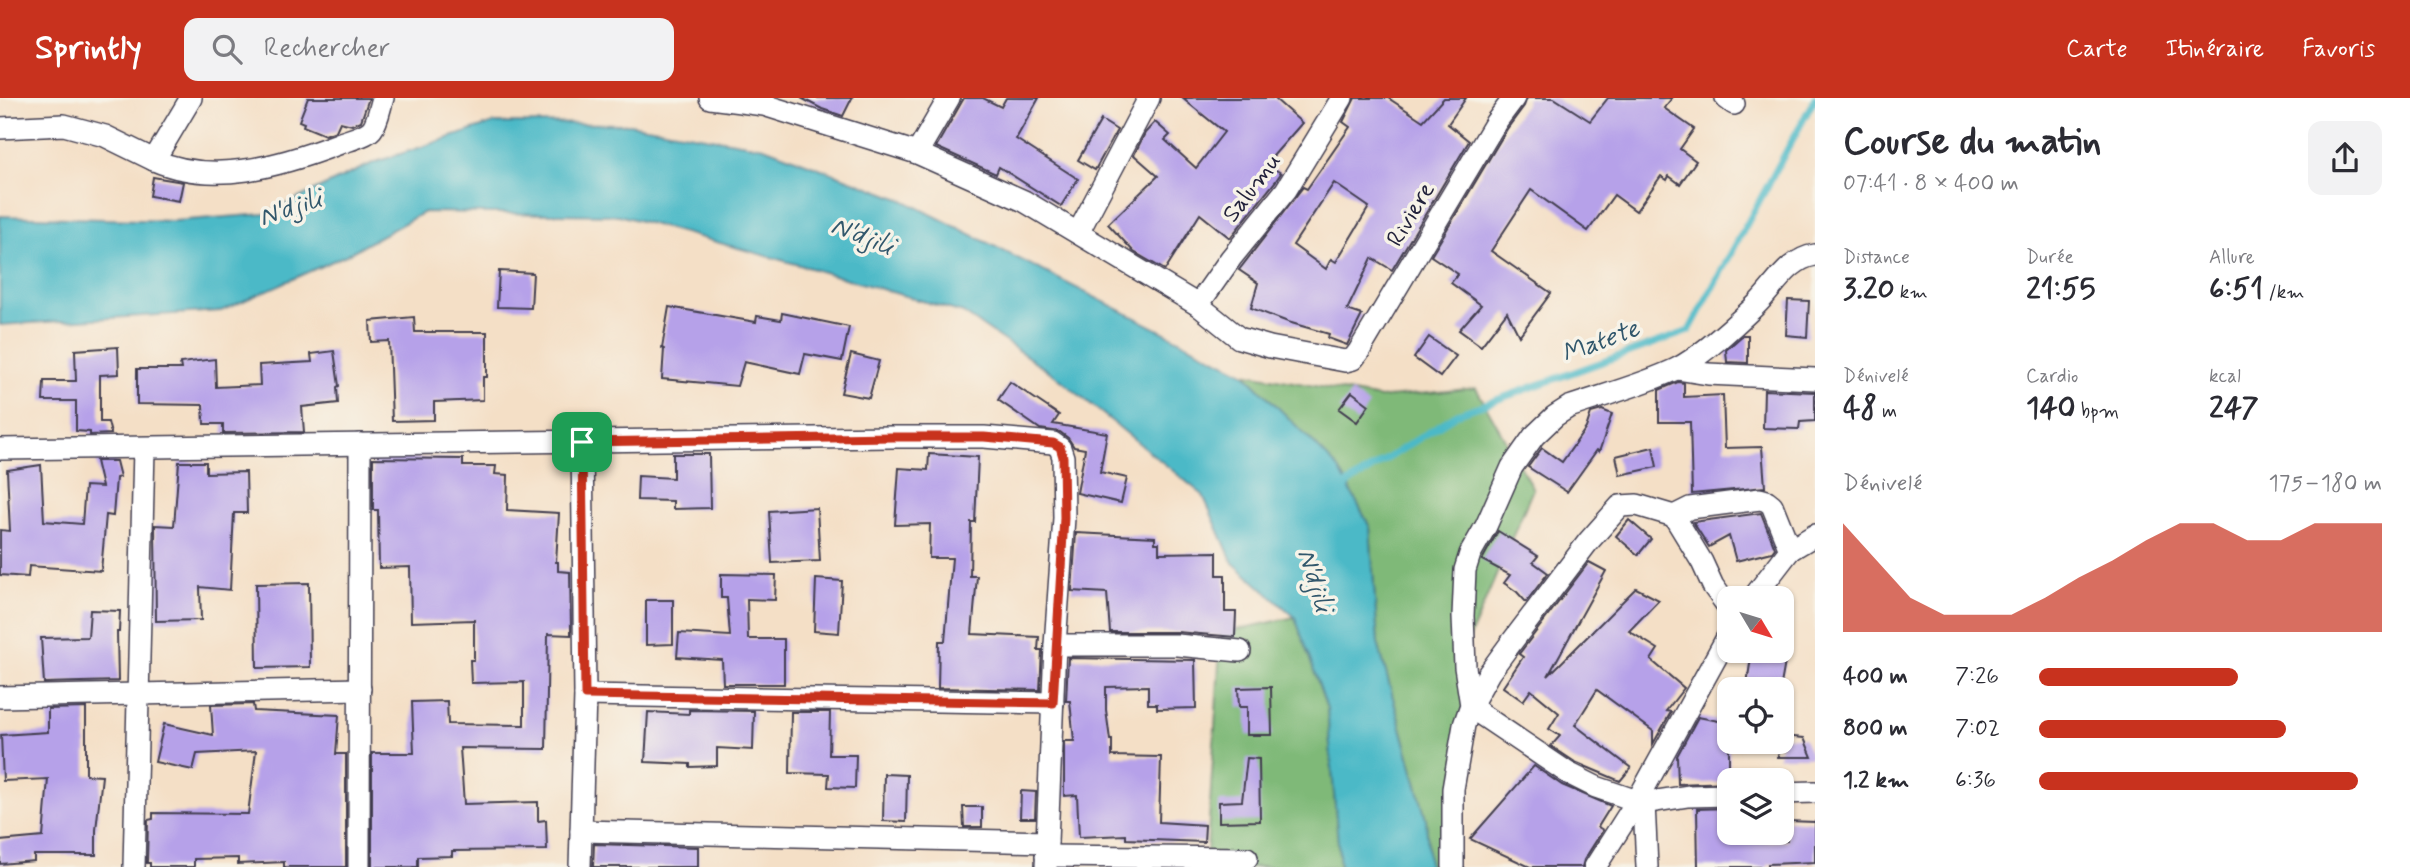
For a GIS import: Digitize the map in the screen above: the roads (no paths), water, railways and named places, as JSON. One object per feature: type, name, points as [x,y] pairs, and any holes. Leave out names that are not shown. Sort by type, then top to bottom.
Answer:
[{"type":"street","points":[[154,160],[191,98]]},
{"type":"street","points":[[0,128],[64,125],[105,136],[175,169],[202,173],[231,172],[275,164],[324,149],[372,129],[383,98]]},
{"type":"street","points":[[710,98],[766,102],[917,153],[1024,201],[1198,305]]},
{"type":"street","points":[[917,153],[948,98]]},
{"type":"street","points":[[1078,233],[1149,98]]},
{"type":"street","name":"Salumu","points":[[1198,305],[1230,258],[1286,190],[1342,98]]},
{"type":"street","name":"Riviere","points":[[1198,305],[1239,338],[1270,347],[1345,361],[1353,359],[1496,122],[1514,98]]},
{"type":"street","points":[[1717,795],[1640,802],[1596,787],[1568,773],[1504,731],[1471,705],[1465,667],[1465,570],[1512,467],[1534,436],[1562,412],[1677,369],[1732,328],[1792,265],[1801,258],[1815,254]]},
{"type":"street","points":[[1677,369],[1708,374],[1815,379]]},
{"type":"street","points":[[0,449],[984,437],[1053,443],[1060,447],[1063,457],[1063,530],[1055,645],[1047,855]]},
{"type":"street","points":[[580,867],[585,695],[582,442]]},
{"type":"street","points":[[359,867],[360,444]]},
{"type":"street","points":[[134,867],[144,448]]},
{"type":"street","points":[[1453,867],[1453,789],[1464,725],[1471,705],[1508,647],[1619,506],[1637,505],[1674,516],[1690,508],[1760,499],[1772,505],[1790,550]]},
{"type":"street","points":[[1674,516],[1717,592]]},
{"type":"street","points":[[1762,586],[1790,550],[1815,535]]},
{"type":"street","points":[[1055,645],[1177,645],[1240,651]]},
{"type":"street","points":[[1595,867],[1640,802],[1717,657]]},
{"type":"street","points":[[0,697],[360,689]]},
{"type":"street","points":[[585,695],[1053,703]]},
{"type":"street","points":[[1794,793],[1815,792]]},
{"type":"street","points":[[1640,802],[1647,867]]},
{"type":"street","points":[[581,831],[1047,855],[1247,858]]},
{"type":"water","name":"N'djili","points":[[494,123],[629,124],[764,147],[903,200],[1244,373],[1339,469],[1370,527],[1378,643],[1426,819],[1429,867],[1340,867],[1327,708],[1295,617],[1233,563],[1203,495],[1056,376],[963,313],[619,215],[424,212],[346,255],[221,311],[0,325],[0,216],[174,221],[265,214],[373,163]]},
{"type":"waterway","name":"Matete","points":[[1340,489],[1457,414],[1689,331],[1815,98]]}]
